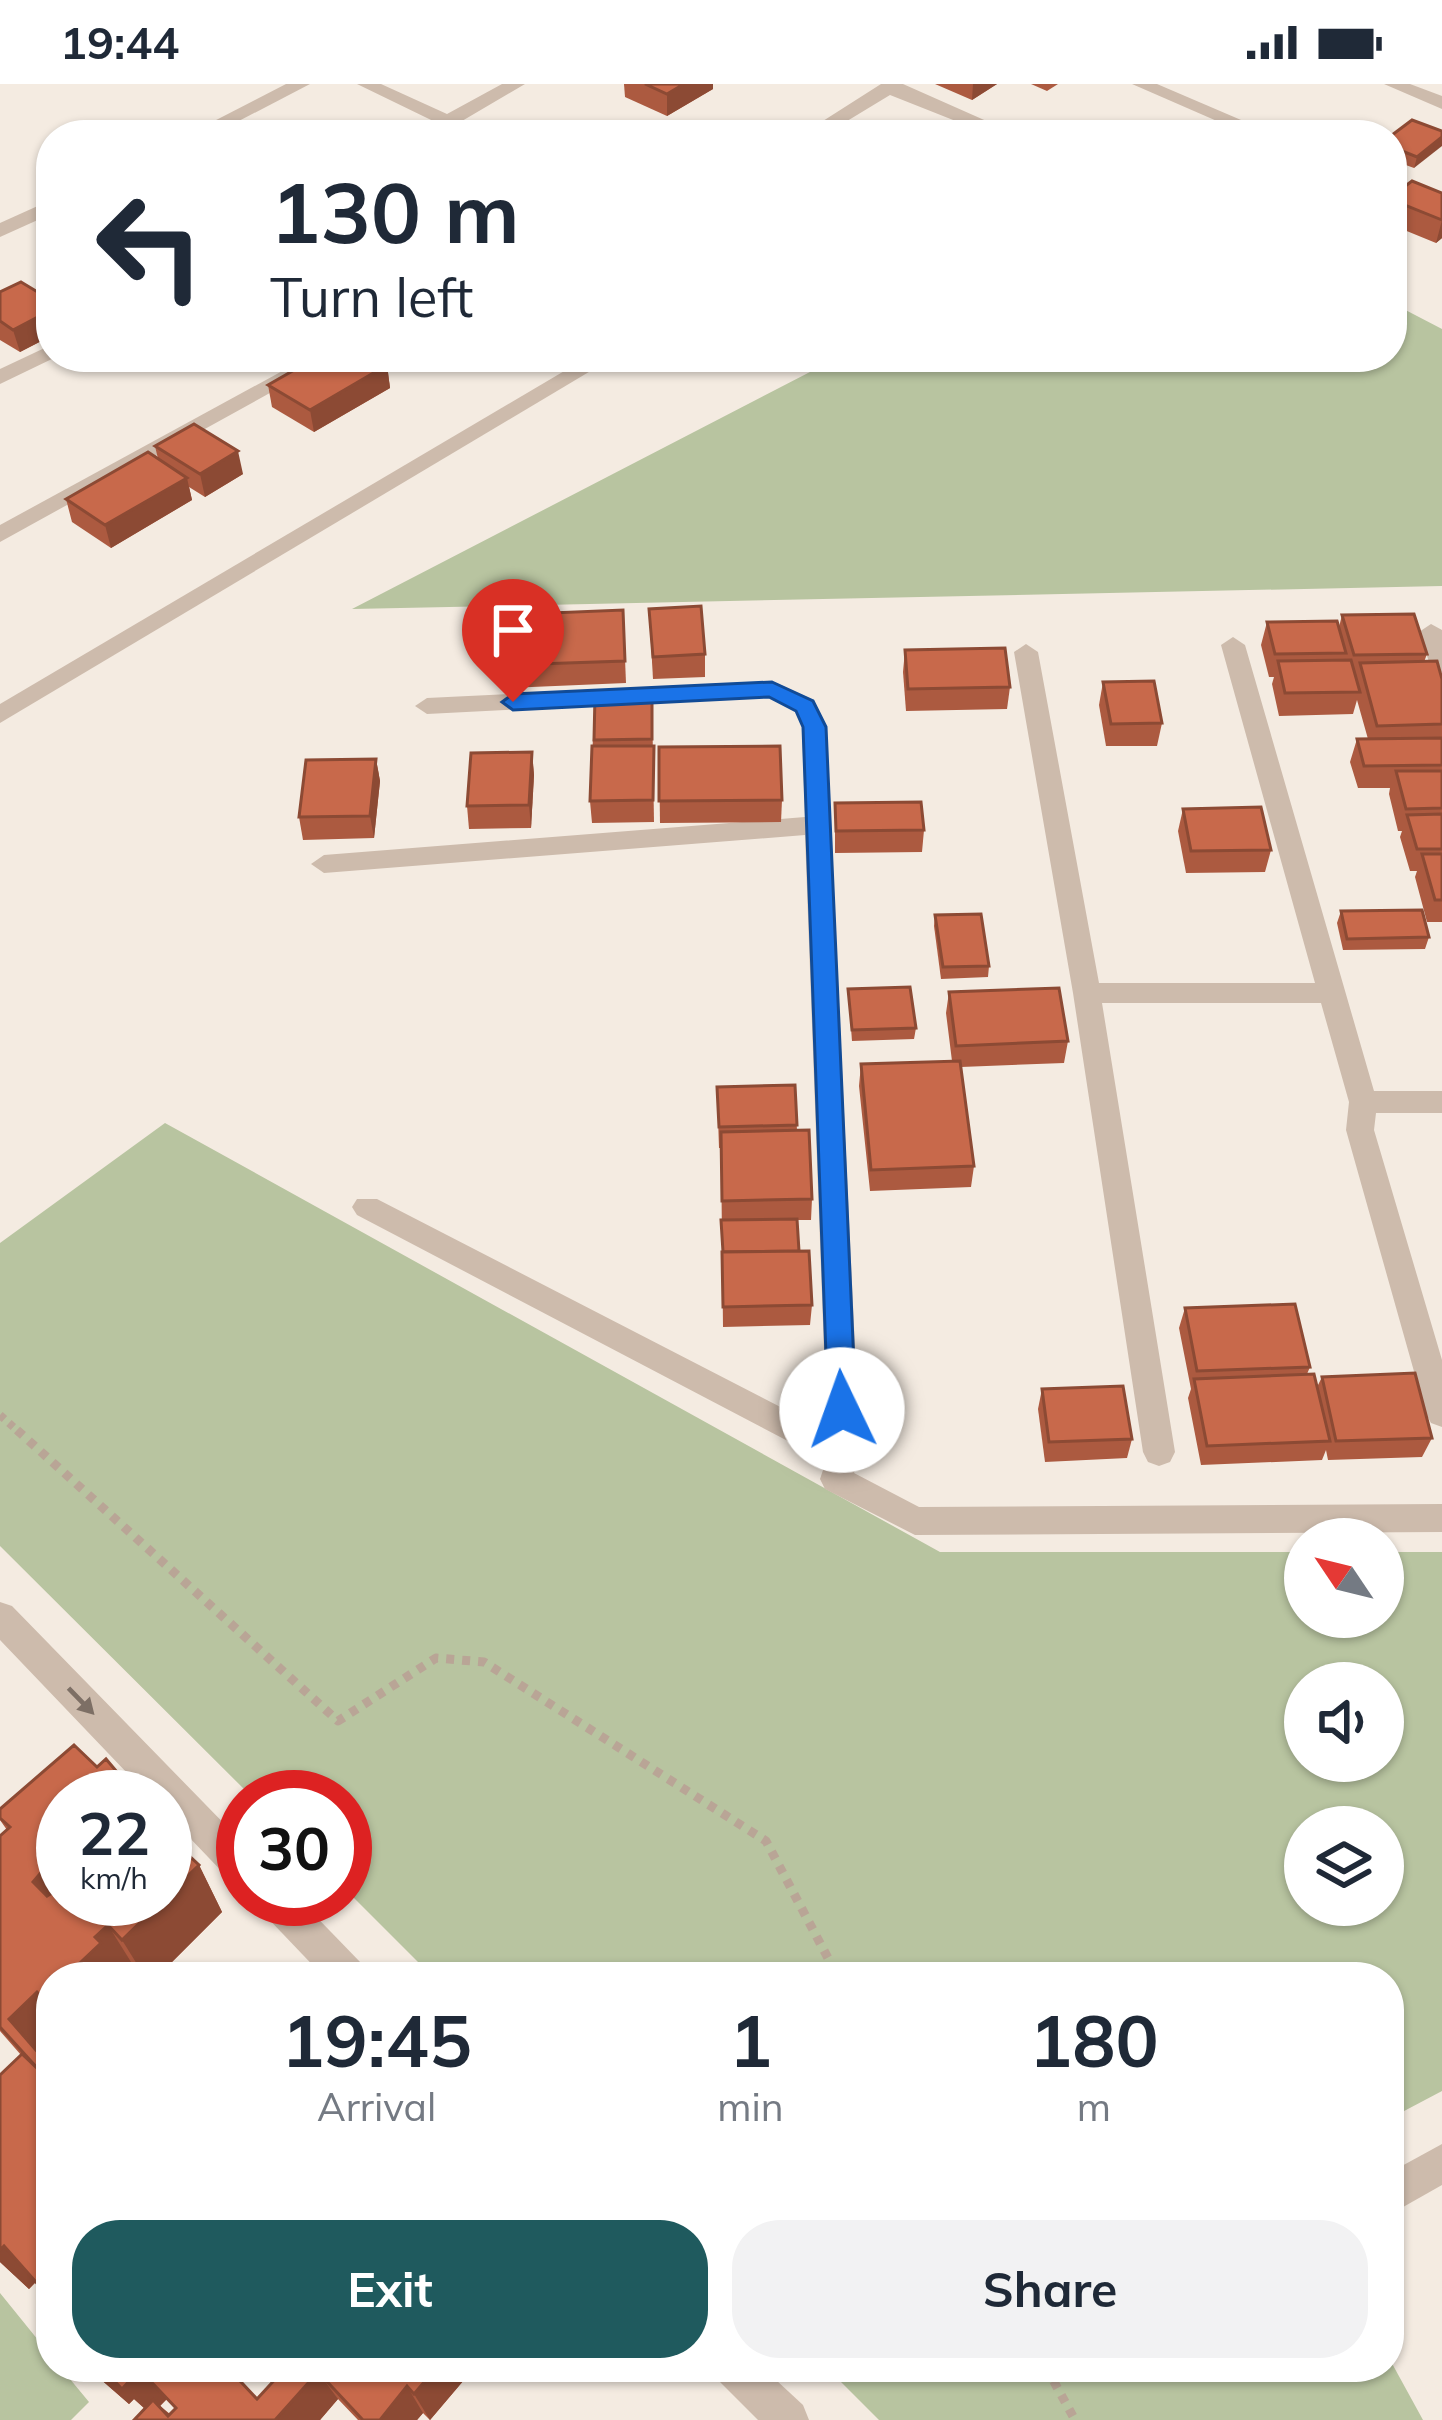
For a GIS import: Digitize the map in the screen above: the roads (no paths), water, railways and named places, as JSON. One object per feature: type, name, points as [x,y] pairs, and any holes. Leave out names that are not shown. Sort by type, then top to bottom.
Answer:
[{"type":"street","points":[[228,120],[301,84]]},
{"type":"street","points":[[366,84],[445,120]]},
{"type":"street","points":[[449,120],[515,84]]},
{"type":"street","points":[[1141,84],[1229,120]]},
{"type":"street","points":[[1394,84],[1442,103]]},
{"type":"street","points":[[835,120],[891,86],[972,120]]},
{"type":"street","points":[[0,232],[36,214]]},
{"type":"street","points":[[0,378],[36,359]]},
{"type":"street","points":[[0,536],[297,372]]},
{"type":"street","points":[[0,716],[576,373]]},
{"type":"street","points":[[1431,632],[1442,664]]},
{"type":"street","points":[[1233,645],[1363,1102],[1360,1130],[1442,1414]]},
{"type":"street","points":[[1026,652],[1087,993],[1159,1453]]},
{"type":"street","points":[[427,706],[772,689],[805,706],[814,727],[844,1455],[836,1479],[915,1521],[1442,1518]]},
{"type":"street","points":[[324,864],[817,825]]},
{"type":"street","points":[[1087,993],[1330,993]]},
{"type":"street","points":[[1363,1102],[1442,1102]]},
{"type":"street","points":[[367,1207],[844,1455]]},
{"type":"street","points":[[0,1617],[216,1840]]},
{"type":"street","points":[[300,1926],[335,1962]]},
{"type":"street","points":[[1404,2186],[1442,2162]]},
{"type":"street","points":[[749,2382],[788,2420]]}]
